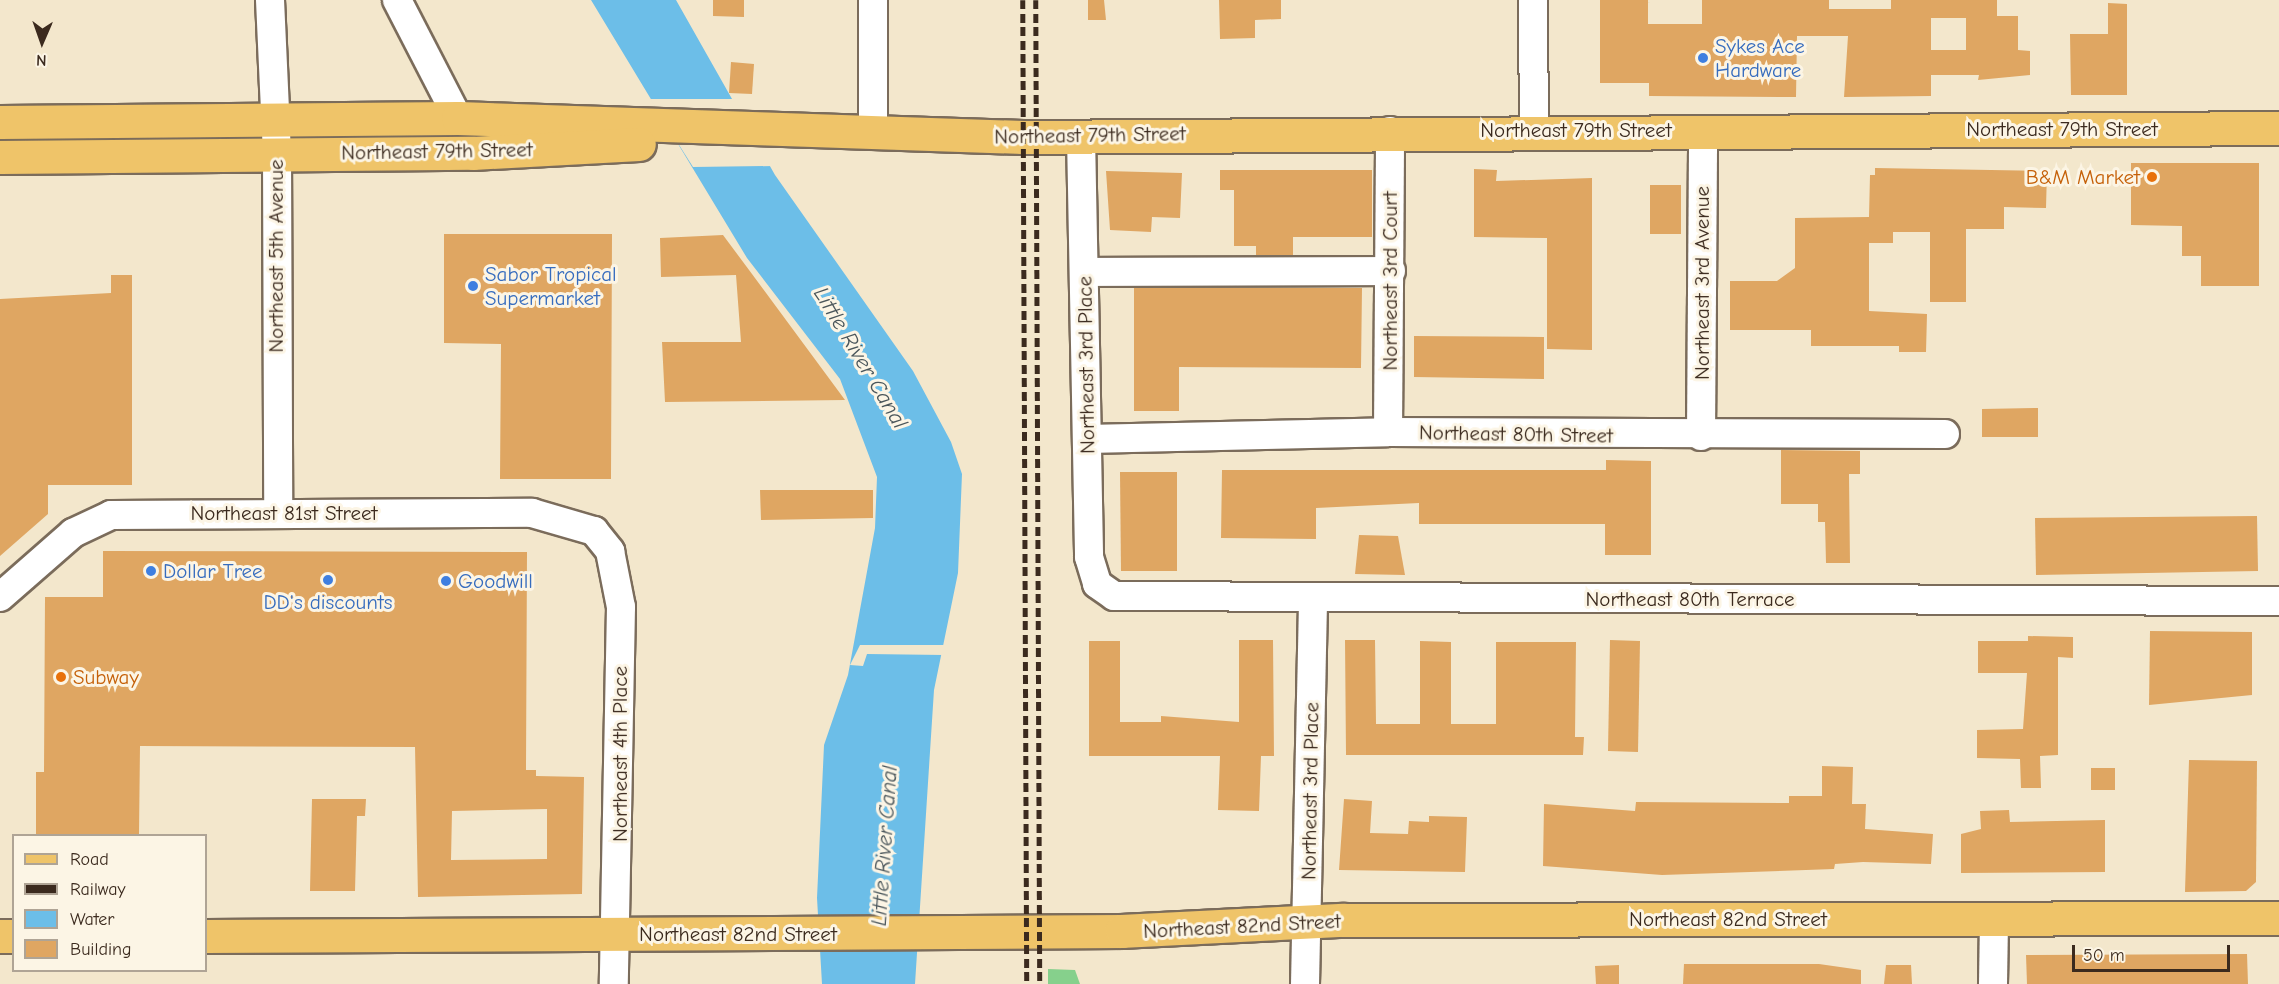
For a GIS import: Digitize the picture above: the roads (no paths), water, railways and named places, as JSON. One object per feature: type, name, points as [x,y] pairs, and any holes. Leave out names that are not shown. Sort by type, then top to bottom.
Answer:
[{"type":"main road","name":"Northeast 79th Street","points":[[0,122],[458,118],[666,135]]},
{"type":"main road","name":"Northeast 79th Street","points":[[0,157],[473,153],[666,135],[1081,136],[1534,130],[2279,128]]},
{"type":"main road","name":"Northeast 82nd Street","points":[[207,936],[1122,932],[1307,921],[2279,918]]},
{"type":"street","name":"Northeast 5th Avenue","points":[[270,0],[271,120],[277,153],[278,513]]},
{"type":"street","points":[[397,0],[458,118]]},
{"type":"street","points":[[873,0],[873,134]]},
{"type":"street","points":[[1533,0],[1534,130]]},
{"type":"street","name":"Northeast 3rd Avenue","points":[[1701,436],[1702,130]]},
{"type":"street","name":"Northeast 3rd Court","points":[[1388,432],[1391,271],[1390,131]]},
{"type":"street","name":"Northeast 3rd Place","points":[[1081,136],[1089,557],[1102,590]]},
{"type":"street","points":[[1084,272],[1391,271]]},
{"type":"street","name":"Northeast 80th Street","points":[[1087,439],[1388,432],[1701,436],[1945,434]]},
{"type":"street","name":"Northeast 81st Street","points":[[0,597],[94,520],[131,514],[532,513],[594,531]]},
{"type":"street","name":"Northeast 4th Place","points":[[594,531],[610,551],[620,591],[617,934],[614,984]]},
{"type":"street","name":"Northeast 80th Terrace","points":[[1102,590],[1123,598],[2279,601]]},
{"type":"street","name":"Northeast 3rd Place","points":[[1305,984],[1313,598]]},
{"type":"street","points":[[1994,918],[1994,984]]},
{"type":"water","name":"Little River Canal","points":[[591,0],[676,0],[775,175],[913,371],[951,442],[962,474],[958,573],[934,690],[915,984],[822,984],[817,898],[824,745],[848,675],[875,528],[877,477],[840,379],[747,258]]},
{"type":"railway","points":[[1023,0],[1027,984]]},
{"type":"railway","points":[[1036,0],[1040,984]]},
{"type":"place","name":"Sykes Ace Hardware","points":[[1703,58]]},
{"type":"place","name":"B&M Market","points":[[2152,177]]},
{"type":"place","name":"Sabor Tropical Supermarket","points":[[473,286]]},
{"type":"place","name":"Dollar Tree","points":[[151,571]]},
{"type":"place","name":"DD's discounts","points":[[328,580]]},
{"type":"place","name":"Goodwill","points":[[446,581]]},
{"type":"place","name":"Subway","points":[[61,677]]}]
